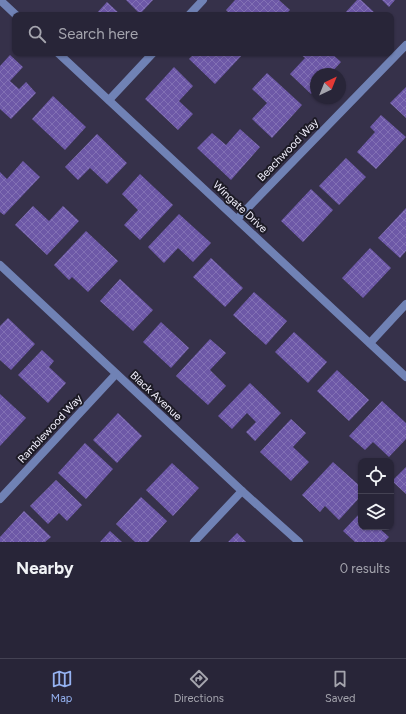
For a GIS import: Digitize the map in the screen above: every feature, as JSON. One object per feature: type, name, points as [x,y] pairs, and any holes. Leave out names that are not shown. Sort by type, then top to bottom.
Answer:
[{"type":"street","points":[[0,0],[13,12]]},
{"type":"street","points":[[192,12],[203,0]]},
{"type":"street","name":"Beachwood Way","points":[[237,219],[406,45]]},
{"type":"street","name":"Wingate Drive","points":[[61,56],[406,377]]},
{"type":"street","points":[[109,100],[150,56]]},
{"type":"street","name":"Black Avenue","points":[[0,265],[242,491],[299,542]]},
{"type":"street","points":[[370,343],[406,304]]},
{"type":"street","name":"Ramblewood Way","points":[[0,499],[116,374]]},
{"type":"street","points":[[194,542],[242,491]]},
{"type":"building","points":[[126,0],[153,0],[142,12],[138,12]]},
{"type":"building","points":[[235,0],[279,0],[290,10],[288,12],[228,12],[226,10]]},
{"type":"building","points":[[357,0],[361,0],[374,12],[346,12]]},
{"type":"building","points":[[382,0],[395,0],[389,7]]},
{"type":"building","points":[[107,2],[118,12],[98,12]]},
{"type":"building","points":[[10,55],[23,67],[10,81],[19,89],[26,82],[36,93],[11,119],[0,109],[0,66]]},
{"type":"building","points":[[192,56],[241,56],[215,84],[189,59]]},
{"type":"building","points":[[303,56],[334,56],[341,62],[336,68],[310,68],[310,93],[290,74],[305,58]]},
{"type":"building","points":[[174,67],[193,86],[179,101],[193,114],[178,130],[145,99]]},
{"type":"building","points":[[267,73],[302,105],[272,138],[252,119],[267,103],[252,89]]},
{"type":"building","points":[[406,87],[406,118],[390,103]]},
{"type":"building","points":[[53,96],[86,127],[65,150],[32,119]]},
{"type":"building","points":[[381,115],[406,137],[376,169],[357,152],[375,132],[370,127]]},
{"type":"building","points":[[240,129],[260,147],[231,180],[197,148],[212,133],[226,145]]},
{"type":"building","points":[[97,134],[127,163],[107,184],[90,168],[78,180],[65,167]]},
{"type":"building","points":[[346,158],[366,177],[339,205],[319,186]]},
{"type":"building","points":[[23,161],[40,177],[4,215],[0,212],[0,172],[7,179]]},
{"type":"building","points":[[140,174],[173,205],[140,240],[124,225],[138,210],[122,194]]},
{"type":"building","points":[[311,189],[333,210],[303,242],[281,221]]},
{"type":"building","points":[[33,206],[49,221],[63,206],[79,221],[47,255],[15,225]]},
{"type":"building","points":[[406,208],[406,251],[400,258],[378,238]]},
{"type":"building","points":[[179,214],[211,243],[193,262],[178,248],[164,263],[148,247]]},
{"type":"building","points":[[86,231],[118,261],[88,292],[72,277],[69,280],[54,265]]},
{"type":"building","points":[[370,248],[391,268],[363,298],[342,278]]},
{"type":"building","points":[[211,258],[243,288],[225,307],[193,277]]},
{"type":"building","points":[[120,279],[153,310],[133,331],[100,301]]},
{"type":"building","points":[[254,292],[287,321],[266,345],[233,315]]},
{"type":"building","points":[[8,318],[35,344],[11,370],[0,360],[0,326]]},
{"type":"building","points":[[161,322],[189,348],[171,368],[143,342]]},
{"type":"building","points":[[294,332],[327,362],[308,383],[275,352]]},
{"type":"building","points":[[210,339],[226,353],[210,370],[226,386],[208,405],[176,376]]},
{"type":"building","points":[[42,350],[54,361],[49,367],[66,383],[48,403],[18,375]]},
{"type":"building","points":[[337,370],[369,400],[349,421],[317,391]]},
{"type":"building","points":[[250,383],[281,413],[255,441],[246,432],[256,422],[247,413],[232,429],[218,416]]},
{"type":"building","points":[[0,394],[26,418],[0,446]]},
{"type":"building","points":[[382,401],[406,423],[406,439],[389,457],[373,442],[365,450],[349,436]]},
{"type":"building","points":[[118,413],[142,436],[117,463],[93,440]]},
{"type":"building","points":[[291,419],[306,433],[293,447],[309,462],[291,481],[260,452]]},
{"type":"building","points":[[85,443],[113,469],[86,499],[58,473]]},
{"type":"building","points":[[333,462],[358,484],[358,499],[339,520],[325,506],[320,512],[302,495]]},
{"type":"building","points":[[172,463],[199,488],[173,516],[146,490]]},
{"type":"building","points":[[406,467],[406,494],[394,483],[394,479]]},
{"type":"building","points":[[56,480],[82,505],[67,521],[59,513],[48,524],[30,506]]},
{"type":"building","points":[[141,497],[167,521],[148,542],[135,542],[116,524]]},
{"type":"building","points":[[24,511],[51,537],[45,542],[0,542],[0,537]]},
{"type":"building","points":[[358,515],[358,530],[381,530],[389,537],[384,542],[355,542],[343,531]]},
{"type":"building","points":[[110,531],[122,542],[100,542]]},
{"type":"building","points":[[237,533],[246,542],[228,542]]}]
